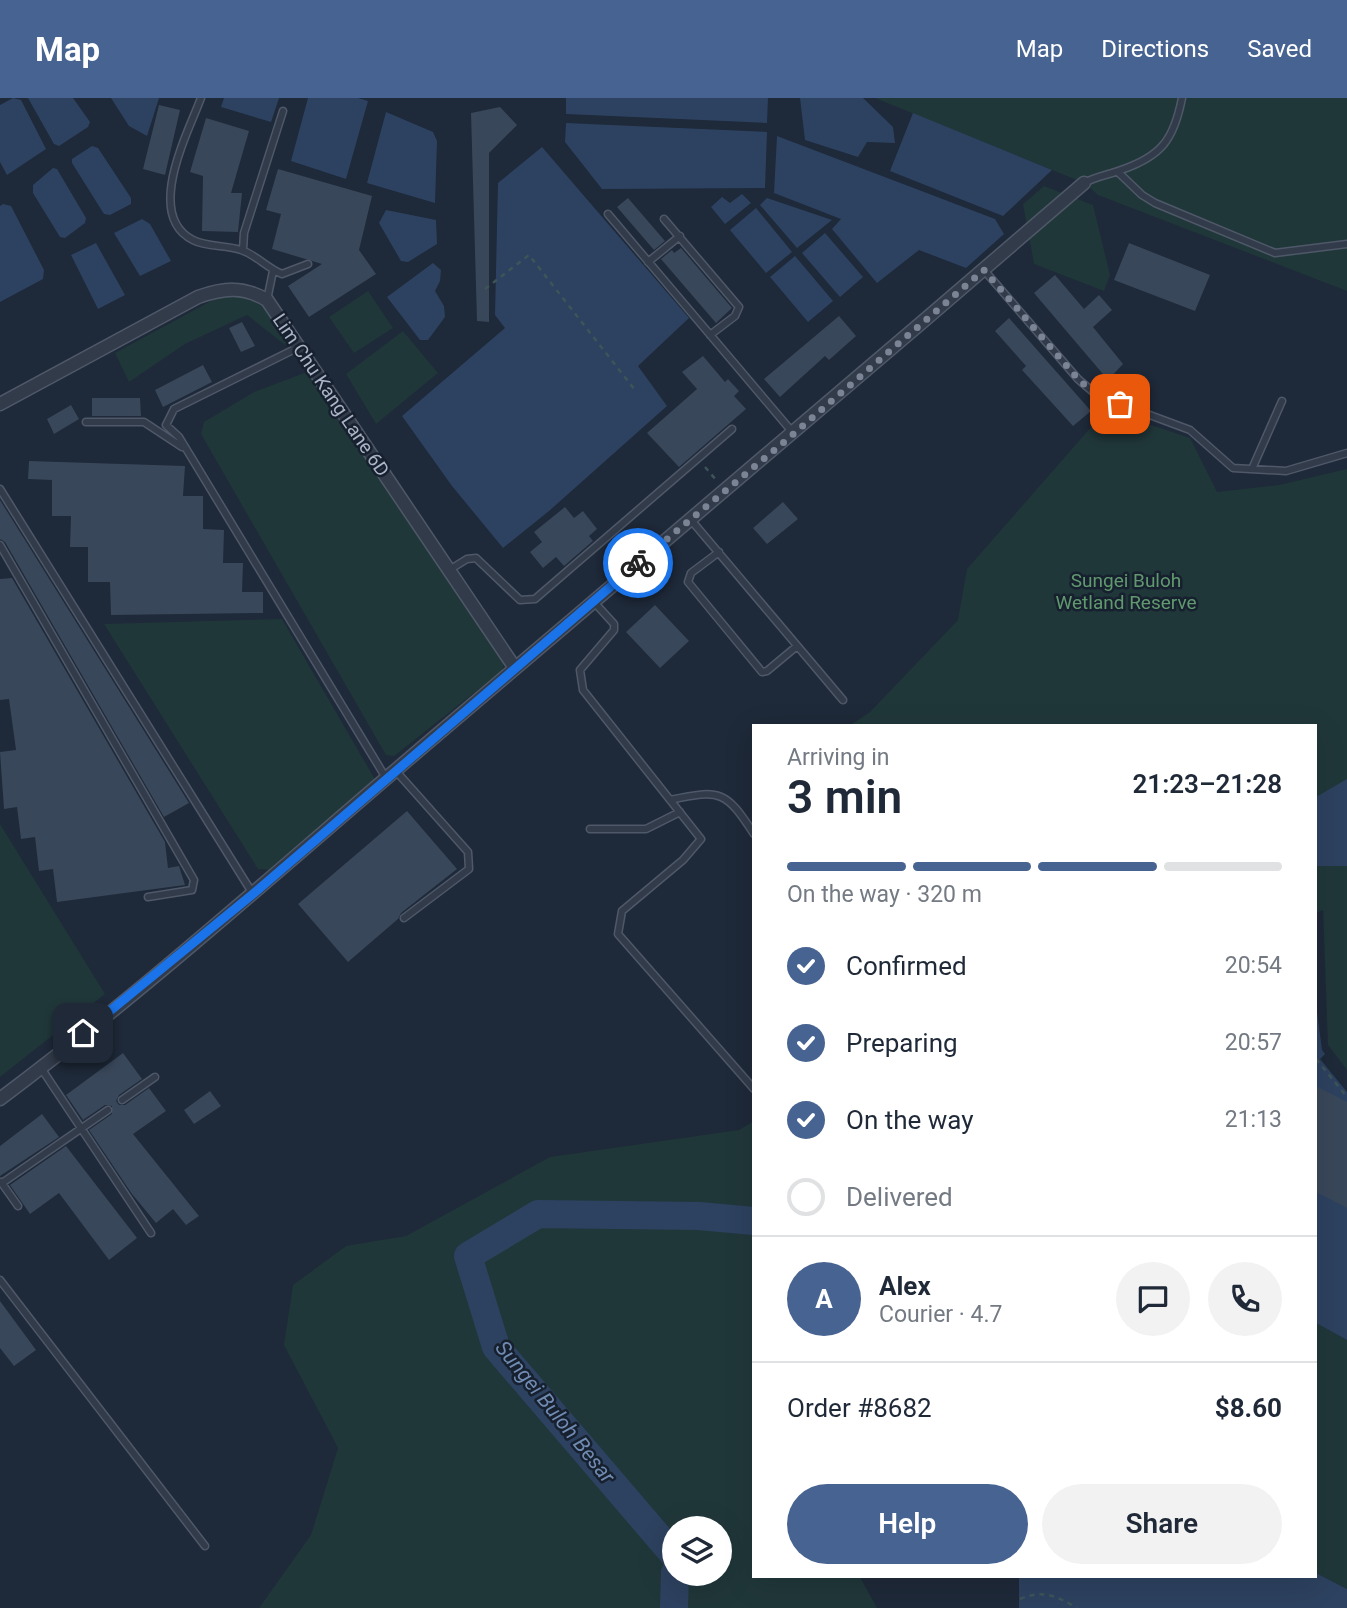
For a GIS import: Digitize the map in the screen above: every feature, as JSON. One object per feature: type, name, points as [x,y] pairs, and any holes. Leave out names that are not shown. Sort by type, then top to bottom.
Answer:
[{"type":"street","points":[[0,1099],[253,894],[593,601],[794,434],[1084,183]]},
{"type":"street","name":"Lim Chu Kang Lane 6D","points":[[0,404],[198,297],[220,290],[241,289],[267,300],[515,668]]},
{"type":"lane","points":[[201,98],[170,181],[171,211],[180,229],[194,241],[243,250],[273,271],[282,274],[308,264]]},
{"type":"lane","points":[[1084,183],[1100,174],[1118,172],[1138,164],[1167,142],[1176,127],[1182,98]]},
{"type":"lane","points":[[243,250],[244,233],[283,111]]},
{"type":"lane","points":[[1118,172],[1142,195],[1155,203],[1275,253],[1347,244]]},
{"type":"lane","points":[[608,214],[794,434]]},
{"type":"lane","points":[[664,219],[739,307],[735,316],[710,335]]},
{"type":"lane","points":[[648,262],[680,236]]},
{"type":"lane","points":[[984,270],[1078,379],[1093,392],[1191,430],[1203,438],[1233,468],[1286,471],[1347,453]]},
{"type":"lane","points":[[267,300],[273,271]]},
{"type":"lane","points":[[299,347],[174,409],[166,425],[179,437],[274,592],[391,774],[468,852],[471,860],[469,869],[404,918]]},
{"type":"lane","points":[[1252,469],[1282,401]]},
{"type":"lane","points":[[86,422],[144,422],[184,448]]},
{"type":"lane","points":[[449,570],[467,559],[476,558],[520,600],[535,599],[732,429]]},
{"type":"lane","points":[[0,489],[253,894]]},
{"type":"lane","points":[[691,519],[843,700]]},
{"type":"lane","points":[[0,545],[194,880],[192,890],[148,897]]},
{"type":"lane","points":[[719,552],[691,573],[688,582],[762,672],[767,671],[797,646]]},
{"type":"lane","points":[[593,601],[614,624],[614,630],[580,670],[583,690],[701,839],[683,860],[622,911],[618,934],[752,1087]]},
{"type":"lane","points":[[670,800],[707,792],[734,802],[752,831]]},
{"type":"lane","points":[[590,830],[646,829],[680,812]]},
{"type":"lane","points":[[41,1068],[151,1233]]},
{"type":"lane","points":[[121,1100],[155,1077]]},
{"type":"lane","points":[[18,1206],[1,1182],[108,1110]]},
{"type":"lane","points":[[0,1280],[205,1546]]},
{"type":"path","points":[[485,289],[529,255],[635,390]]},
{"type":"path","points":[[1317,1060],[1347,1097]]},
{"type":"path","points":[[1020,1599],[1035,1592],[1053,1595],[1077,1608]]},
{"type":"green space","points":[[875,98],[1347,98],[1347,291],[1098,195],[1084,183]]},
{"type":"green space","points":[[1044,186],[1093,205],[1110,275],[1104,291],[1034,264],[1023,204]]},
{"type":"green space","points":[[368,291],[393,328],[354,353],[329,317]]},
{"type":"green space","points":[[250,294],[271,305],[293,338],[285,345],[247,315],[185,344],[129,382],[115,353],[222,295]]},
{"type":"green space","points":[[403,331],[438,373],[376,424],[346,374]]},
{"type":"green space","points":[[307,372],[504,662],[503,670],[394,756],[386,755],[201,434],[204,422],[254,392]]},
{"type":"green space","name":"Sungei Buloh Wetland Reserve","points":[[1106,410],[1190,438],[1217,492],[1279,485],[1347,469],[1347,1070],[1328,1045],[1323,910],[1317,913],[1317,724],[852,724],[870,712],[958,620],[967,569]]},
{"type":"green space","points":[[282,619],[377,783],[270,870],[258,869],[104,624]]},
{"type":"green space","points":[[0,824],[105,994],[0,1077]]},
{"type":"green space","points":[[752,1122],[752,1578],[861,1578],[877,1608],[259,1608],[311,1535],[338,1448],[284,1345],[293,1285],[346,1246],[406,1236],[550,1157],[739,1130]]},
{"type":"green space","points":[[1317,1324],[1347,1340],[1347,1589],[1317,1574]]},
{"type":"water","points":[[13,98],[21,100],[46,149],[7,175],[0,162],[0,105]]},
{"type":"water","points":[[28,98],[73,98],[90,122],[88,127],[59,146],[54,144]]},
{"type":"water","points":[[111,98],[159,98],[147,136],[129,126]]},
{"type":"water","points":[[224,98],[279,98],[271,122],[221,107]]},
{"type":"water","points":[[308,98],[358,98],[368,101],[346,179],[291,161]]},
{"type":"water","points":[[566,98],[768,98],[767,123],[566,114]]},
{"type":"water","points":[[800,98],[863,98],[893,127],[895,143],[867,142],[858,157],[805,140]]},
{"type":"water","points":[[386,112],[433,132],[437,141],[435,203],[367,183]]},
{"type":"water","points":[[913,113],[1052,170],[1003,216],[890,171]]},
{"type":"water","points":[[566,123],[767,132],[765,188],[602,189],[565,142]]},
{"type":"water","points":[[777,136],[995,219],[1004,234],[966,268],[919,250],[877,283],[832,229],[841,219],[774,193]]},
{"type":"water","points":[[92,146],[98,148],[131,198],[131,204],[110,215],[104,214],[72,163],[72,159]]},
{"type":"water","points":[[542,147],[689,318],[638,366],[667,406],[549,511],[503,548],[452,486],[402,416],[505,328],[495,315],[498,183]]},
{"type":"water","points":[[53,168],[57,169],[86,218],[85,223],[65,238],[60,237],[33,193],[33,185]]},
{"type":"water","points":[[742,194],[751,203],[725,224],[711,207],[722,197],[730,203]]},
{"type":"water","points":[[767,198],[832,220],[797,248],[760,205]]},
{"type":"water","points":[[0,206],[11,206],[44,270],[43,279],[0,302]]},
{"type":"water","points":[[756,208],[792,252],[766,273],[730,230]]},
{"type":"water","points":[[386,210],[436,220],[437,244],[408,262],[401,261],[379,223]]},
{"type":"water","points":[[142,219],[150,224],[171,261],[140,276],[114,233]]},
{"type":"water","points":[[825,233],[863,277],[840,297],[802,253]]},
{"type":"water","points":[[96,243],[125,295],[98,309],[71,255]]},
{"type":"water","points":[[795,256],[833,301],[808,322],[770,277]]},
{"type":"water","points":[[433,263],[441,270],[435,291],[444,306],[445,317],[428,340],[420,340],[387,297]]},
{"type":"water","points":[[1347,779],[1347,866],[1317,866],[1317,796]]},
{"type":"water","points":[[1317,1012],[1322,1050],[1325,1054],[1320,1059],[1347,1092],[1347,1340],[1317,1324]]},
{"type":"water","points":[[1317,1574],[1347,1589],[1347,1608],[1019,1608],[1019,1578],[1317,1578]]},
{"type":"building","points":[[159,105],[180,110],[165,175],[143,169]]},
{"type":"building","points":[[500,107],[517,125],[489,153],[489,322],[477,321],[471,113]]},
{"type":"building","points":[[206,118],[249,131],[231,193],[242,193],[238,232],[202,231],[203,176],[190,172]]},
{"type":"building","points":[[278,169],[372,196],[359,250],[376,274],[309,317],[288,286],[322,264],[272,249],[281,214],[266,210]]},
{"type":"building","points":[[628,198],[665,241],[654,250],[617,207]]},
{"type":"building","points":[[1129,243],[1210,275],[1195,311],[1114,280]]},
{"type":"building","points":[[681,248],[732,308],[716,323],[661,259],[672,250],[674,253]]},
{"type":"building","points":[[1055,275],[1084,309],[1099,295],[1112,310],[1093,327],[1123,364],[1108,380],[1034,293]]},
{"type":"building","points":[[839,316],[856,336],[829,360],[825,356],[780,397],[764,379]]},
{"type":"building","points":[[1009,318],[1091,411],[1073,426],[1022,370],[1026,366],[995,331]]},
{"type":"building","points":[[242,322],[255,346],[241,352],[229,328]]},
{"type":"building","points":[[703,356],[725,382],[728,379],[739,391],[734,396],[746,409],[679,467],[647,433],[697,389],[682,372]]},
{"type":"building","points":[[203,365],[212,382],[163,407],[155,390]]},
{"type":"building","points":[[92,398],[140,398],[141,416],[92,416]]},
{"type":"building","points":[[71,405],[79,419],[54,434],[47,419]]},
{"type":"building","points":[[29,461],[185,466],[183,496],[203,496],[203,529],[224,530],[223,563],[243,563],[242,592],[263,592],[263,613],[111,615],[110,582],[88,582],[88,547],[70,547],[71,516],[52,516],[52,480],[28,479]]},
{"type":"building","points":[[0,500],[189,803],[164,817],[5,542],[0,539]]},
{"type":"building","points":[[783,502],[798,519],[767,544],[753,528]]},
{"type":"building","points":[[565,507],[574,518],[583,511],[597,529],[589,536],[593,541],[564,566],[556,557],[543,568],[530,552],[542,542],[534,532]]},
{"type":"building","points":[[12,578],[165,842],[168,868],[179,866],[185,885],[57,902],[53,869],[39,871],[35,837],[21,839],[17,807],[4,809],[0,752],[16,750],[9,699],[0,700],[0,579]]},
{"type":"building","points":[[655,605],[689,641],[660,668],[626,632]]},
{"type":"building","points":[[407,811],[457,869],[401,913],[398,919],[348,962],[298,904]]},
{"type":"building","points":[[123,1053],[142,1079],[119,1095],[116,1101],[119,1105],[125,1105],[149,1088],[166,1111],[133,1134],[199,1216],[186,1225],[173,1209],[156,1223],[132,1194],[89,1130],[112,1114],[112,1106],[105,1105],[83,1120],[66,1095]]},
{"type":"building","points":[[1317,1087],[1347,1102],[1347,1208],[1317,1193]]},
{"type":"building","points":[[210,1091],[221,1106],[194,1124],[184,1110]]},
{"type":"building","points":[[42,1114],[59,1137],[0,1176],[0,1146]]},
{"type":"building","points":[[66,1146],[137,1238],[109,1260],[59,1193],[30,1214],[10,1185]]},
{"type":"building","points":[[0,1301],[36,1350],[14,1366],[0,1348]]},
{"type":"waterway","name":"Sungei Buloh Besar","points":[[662,1541],[496,1347],[468,1256],[538,1214],[699,1216],[752,1221]]},
{"type":"waterway","name":"Sungei Buloh Besar","points":[[674,1608],[675,1586]]},
{"type":"way so far","points":[[638,563],[984,270],[1078,379],[1093,392],[1120,404]]},
{"type":"route","points":[[83,1033],[253,894],[638,563]]}]
